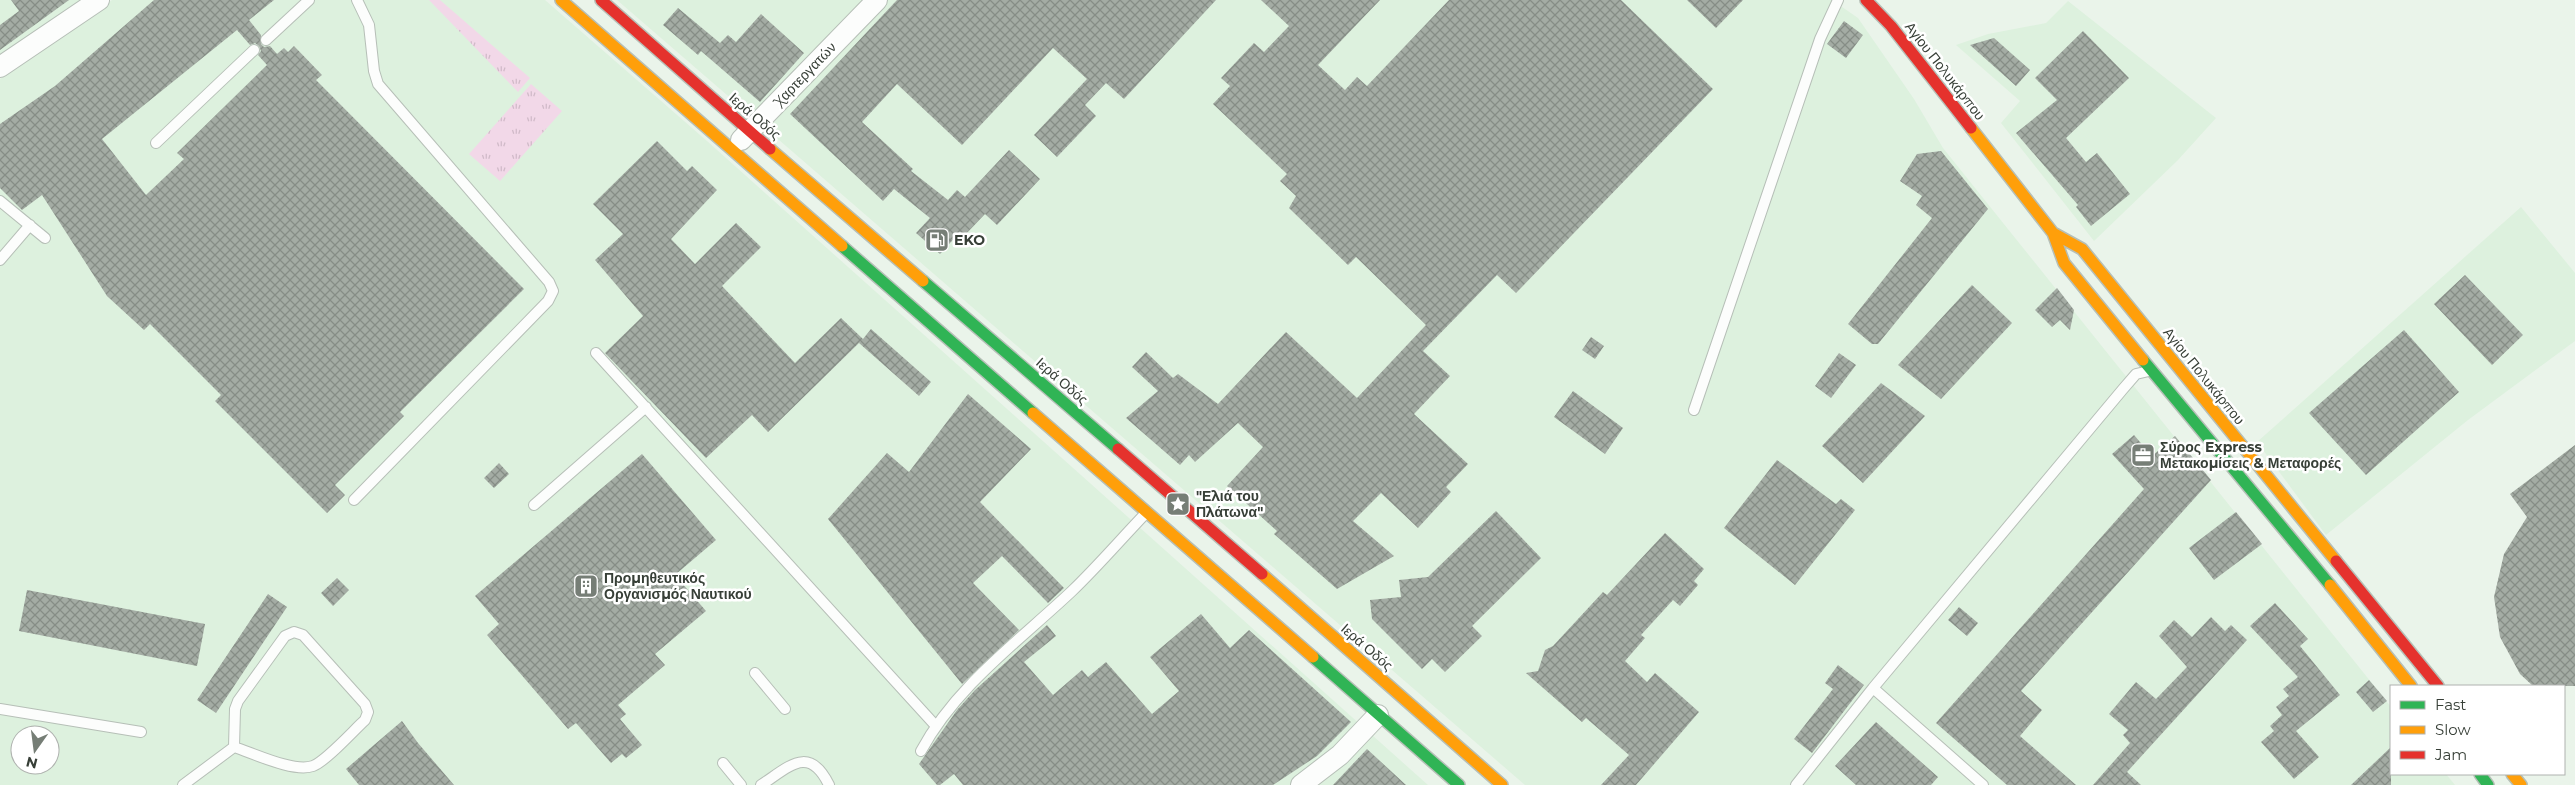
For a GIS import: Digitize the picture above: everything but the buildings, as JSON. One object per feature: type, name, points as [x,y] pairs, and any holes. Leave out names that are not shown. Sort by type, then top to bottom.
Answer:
[{"type":"main road","points":[[560,0],[733,149],[1459,785]]},
{"type":"main road","name":"Ιερά Οδός","points":[[601,0],[749,131],[1136,464],[1502,785]]},
{"type":"main road","name":"Αγίου Πολυκάρπου","points":[[1866,0],[1891,26],[2053,233],[2064,263],[2307,556],[2410,685]]},
{"type":"main road","name":"Αγίου Πολυκάρπου","points":[[2053,233],[2082,248],[2437,685]]},
{"type":"main road","points":[[2513,775],[2521,785]]},
{"type":"street","points":[[0,67],[99,0]]},
{"type":"street","name":"Χαρτεργατών","points":[[733,149],[877,0]]},
{"type":"street","points":[[1302,785],[1340,756],[1378,715]]},
{"type":"lane","points":[[266,40],[309,0]]},
{"type":"lane","points":[[354,500],[548,301],[552,291],[549,282],[378,84],[374,71],[369,24],[358,0]]},
{"type":"lane","points":[[1694,410],[1817,49],[1838,0]]},
{"type":"lane","points":[[156,143],[254,50]]},
{"type":"lane","points":[[0,201],[45,238]]},
{"type":"lane","points":[[0,260],[30,225]]},
{"type":"lane","points":[[596,353],[935,725]]},
{"type":"lane","points":[[1796,785],[1873,688],[2123,389],[2136,374],[2152,370]]},
{"type":"lane","points":[[534,505],[646,407]]},
{"type":"lane","points":[[922,751],[935,725],[960,694],[1073,590],[1146,512]]},
{"type":"lane","points":[[294,632],[302,636],[368,708],[365,720],[311,767],[293,767],[234,747],[235,709],[238,701],[285,636],[294,632]]},
{"type":"lane","points":[[755,673],[785,709]]},
{"type":"lane","points":[[1873,688],[1976,783]]},
{"type":"lane","points":[[0,709],[141,732]]},
{"type":"lane","points":[[183,785],[234,747]]},
{"type":"lane","points":[[761,785],[794,764],[806,761],[819,767],[830,785]]},
{"type":"lane","points":[[724,763],[741,785]]},
{"type":"shaded area","points":[[0,0],[86,0],[0,60]]},
{"type":"shaded area","points":[[112,0],[545,0],[707,141],[1428,785],[0,785],[0,79]]},
{"type":"shaded area","points":[[617,0],[1832,0],[1858,18],[1914,99],[1943,148],[2390,706],[2390,775],[2447,775],[2455,785],[1525,785]]},
{"type":"shaded area","points":[[2068,1],[2216,118],[2178,160],[2094,241],[2001,123],[2020,101],[1956,45],[1988,34],[2046,23]]},
{"type":"shaded area","points":[[2521,207],[2575,273],[2575,341],[2468,420],[2326,535],[2257,442]]},
{"type":"green space","points":[[429,0],[440,0],[530,78],[518,92]]},
{"type":"green space","points":[[531,84],[562,111],[500,181],[469,154]]},
{"type":"traffic: fast","points":[[842,246],[1033,413]]},
{"type":"traffic: fast","points":[[923,281],[1118,449]]},
{"type":"traffic: fast","points":[[2143,360],[2330,585]]},
{"type":"traffic: fast","points":[[1313,657],[1459,785]]},
{"type":"traffic: fast","points":[[2481,775],[2488,785]]},
{"type":"traffic: slow","points":[[561,0],[842,246]]},
{"type":"traffic: slow","points":[[1971,128],[2053,233],[2064,263],[2143,360]]},
{"type":"traffic: slow","points":[[770,149],[923,281]]},
{"type":"traffic: slow","points":[[2053,233],[2082,249],[2336,561]]},
{"type":"traffic: slow","points":[[1033,413],[1313,657]]},
{"type":"traffic: slow","points":[[1262,574],[1502,785]]},
{"type":"traffic: slow","points":[[2330,585],[2410,685]]},
{"type":"traffic: slow","points":[[2513,775],[2521,785]]},
{"type":"traffic: jam","points":[[601,0],[770,149]]},
{"type":"traffic: jam","points":[[1866,0],[1891,26],[1971,128]]},
{"type":"traffic: jam","points":[[1118,449],[1262,574]]},
{"type":"traffic: jam","points":[[2336,561],[2437,685]]},
{"type":"place","name":"EKO","points":[[937,240]]},
{"type":"place","name":"Σύρος Express Μετακομίσεις & Μεταφορές","points":[[2143,455]]},
{"type":"place","name":"\"Ελιά του Πλάτωνα\"","points":[[1178,504]]},
{"type":"place","name":"Προμηθευτικός Οργανισμός Ναυτικού","points":[[586,586]]}]
